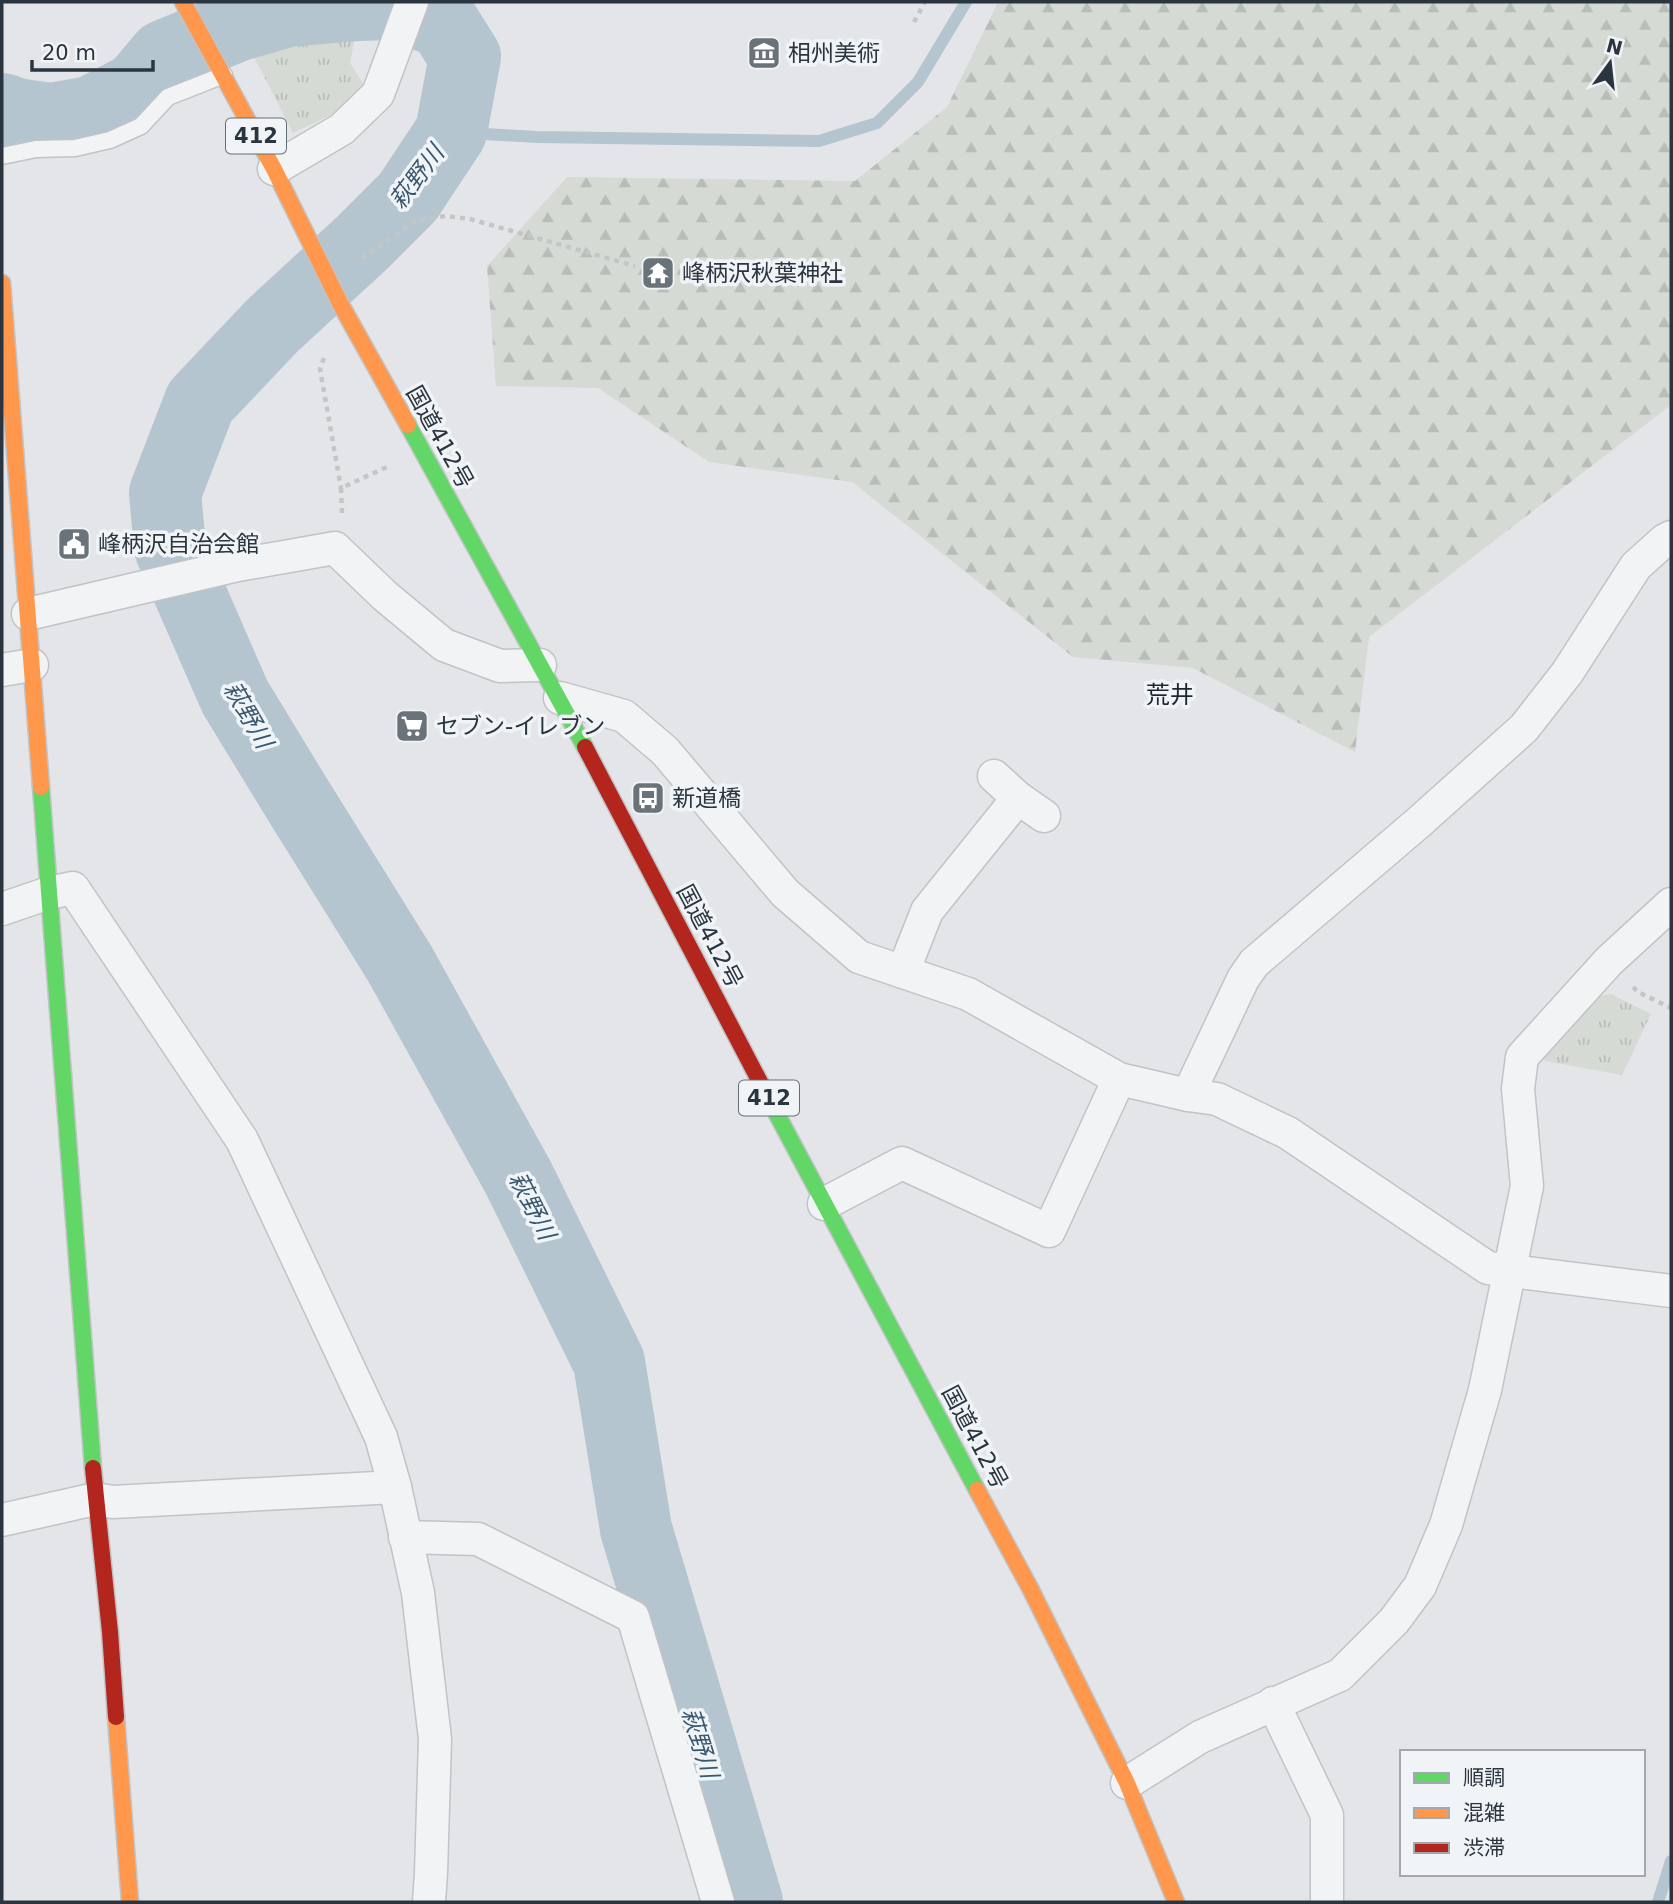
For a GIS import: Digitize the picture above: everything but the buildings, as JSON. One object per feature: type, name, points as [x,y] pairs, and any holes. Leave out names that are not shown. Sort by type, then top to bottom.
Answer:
[{"type":"main road","name":"国道412号","points":[[183,2],[274,169],[341,305],[559,698],[824,1204],[1030,1588],[1127,1783],[1175,1902]]},
{"type":"main road","points":[[2,283],[28,614],[17,667],[49,893],[95,1499],[110,1632],[130,1902]]},
{"type":"street","points":[[274,169],[342,129],[378,93],[412,2]]},
{"type":"street","points":[[1188,1095],[1254,963],[1524,728],[1567,673],[1636,566],[1671,537]]},
{"type":"street","points":[[28,614],[238,565],[335,548],[385,596],[444,645],[500,666],[540,665]]},
{"type":"street","points":[[559,698],[624,716],[665,751],[785,892],[859,957],[968,994],[1119,1079],[1217,1099],[1288,1133],[1488,1268],[1671,1291]]},
{"type":"street","points":[[994,776],[1017,798],[1044,817]]},
{"type":"street","points":[[903,972],[927,911],[1017,798]]},
{"type":"street","points":[[2,909],[73,888],[242,1140],[381,1437],[418,1593],[435,1739],[429,1902]]},
{"type":"street","points":[[1127,1783],[1200,1737],[1340,1675],[1394,1621],[1420,1586],[1446,1525],[1485,1390],[1527,1186],[1518,1089],[1522,1057],[1609,961],[1671,904]]},
{"type":"street","points":[[824,1204],[902,1163],[1049,1231],[1119,1079]]},
{"type":"street","points":[[2,1520],[95,1499],[113,1502],[395,1488]]},
{"type":"street","points":[[405,1537],[478,1539],[633,1617],[718,1902]]},
{"type":"street","points":[[1273,1703],[1327,1815],[1327,1902]]},
{"type":"lane","points":[[2,156],[36,149],[75,148],[110,140],[141,126],[168,97],[224,75]]},
{"type":"path","points":[[914,22],[925,2]]},
{"type":"path","points":[[329,280],[418,220],[446,216],[470,219],[635,267]]},
{"type":"path","points":[[335,548],[343,527],[341,488],[320,369],[326,352],[358,335]]},
{"type":"path","points":[[341,488],[392,465],[418,444]]},
{"type":"green space","points":[[998,2],[1671,2],[1671,405],[1369,637],[1355,752],[1193,668],[1073,657],[852,482],[709,462],[598,388],[496,386],[487,266],[567,177],[855,181],[947,107]]},
{"type":"green space","points":[[348,26],[355,29],[350,63],[363,83],[342,108],[293,133],[253,55],[300,34]]},
{"type":"green space","points":[[1611,994],[1651,1014],[1622,1075],[1545,1061],[1543,1058],[1592,997]]},
{"type":"waterway","points":[[451,132],[536,137],[819,141],[877,123],[918,82],[966,2]]},
{"type":"waterway","name":"萩野川","points":[[2,109],[51,119],[91,112],[137,88],[164,56],[236,26],[288,11],[391,4],[443,22],[465,57],[451,132],[408,197],[273,325],[200,402],[165,493],[170,548],[235,697],[400,964],[518,1177],[609,1362],[636,1529],[747,1902]]},
{"type":"waterway","points":[[1658,1902],[1671,1861]]},
{"type":"traffic: fast","points":[[408,425],[585,747]]},
{"type":"traffic: fast","points":[[41,787],[93,1468]]},
{"type":"traffic: fast","points":[[772,1105],[977,1490]]},
{"type":"traffic: slow","points":[[183,2],[274,169],[341,305],[408,425]]},
{"type":"traffic: slow","points":[[2,283],[41,787]]},
{"type":"traffic: slow","points":[[977,1490],[1030,1588],[1127,1783],[1176,1902]]},
{"type":"traffic: slow","points":[[116,1717],[130,1902]]},
{"type":"traffic: jam","points":[[585,747],[772,1105]]},
{"type":"traffic: jam","points":[[93,1468],[116,1717]]},
{"type":"place","name":"相州美術","points":[[764,53]]},
{"type":"place","name":"峰柄沢秋葉神社","points":[[658,273]]},
{"type":"place","name":"峰柄沢自治会館","points":[[74,544]]},
{"type":"place","name":"セブン-イレブン","points":[[412,726]]},
{"type":"place","name":"新道橋","points":[[648,798]]},
{"type":"district","name":"荒井","points":[[1170,695]]}]
